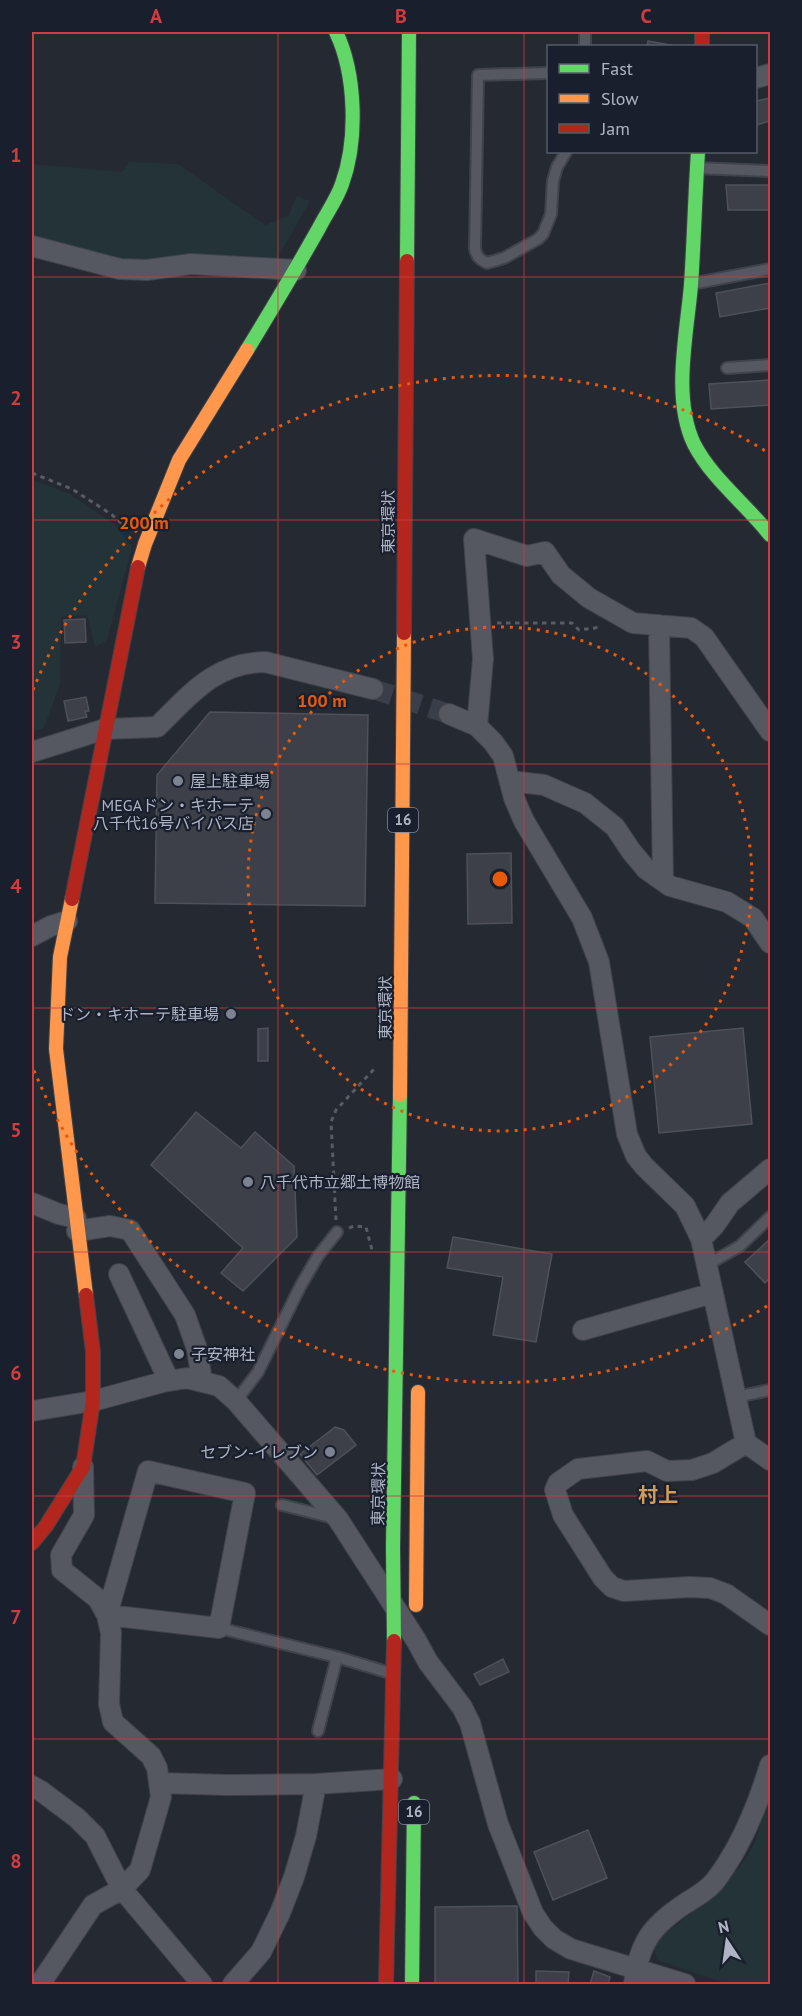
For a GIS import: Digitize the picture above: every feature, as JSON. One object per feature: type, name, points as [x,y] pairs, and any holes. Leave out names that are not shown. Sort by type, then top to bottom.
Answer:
[{"type":"main road","points":[[32,1544],[83,1467],[93,1401],[93,1352],[56,1049],[60,957],[134,579],[145,544],[179,460],[296,270],[342,184],[352,140],[353,105],[342,45],[336,32]]},
{"type":"main road","name":"東京環状","points":[[386,1984],[394,1674],[410,32]]},
{"type":"main road","points":[[698,153],[683,386],[684,404],[694,441],[703,459],[768,527]]},
{"type":"main road","points":[[416,1664],[418,1382]]},
{"type":"main road","name":"16","points":[[412,1984],[414,1791]]},
{"type":"street","points":[[32,246],[120,269],[147,270],[191,264],[296,270]]},
{"type":"street","points":[[477,726],[483,659],[474,539],[527,556],[545,552],[561,575],[589,598],[633,623],[691,628],[704,637],[771,731]]},
{"type":"street","points":[[659,625],[663,881]]},
{"type":"street","points":[[32,752],[105,729],[157,727],[203,683],[224,670],[249,662],[265,662],[373,689]]},
{"type":"street","points":[[449,714],[477,726],[503,756],[514,798],[524,821],[582,918],[599,962],[627,1134],[631,1146],[644,1166],[685,1206],[701,1239],[746,1443],[771,1460]]},
{"type":"street","points":[[510,781],[544,785],[585,803],[615,827],[646,869],[670,886],[727,902],[753,918],[770,940]]},
{"type":"street","points":[[32,936],[67,921]]},
{"type":"street","points":[[701,1239],[714,1226],[729,1203],[771,1169]]},
{"type":"street","points":[[32,1203],[77,1224],[130,1230],[185,1315],[197,1349],[202,1381]]},
{"type":"street","points":[[119,1275],[169,1381]]},
{"type":"street","points":[[583,1330],[713,1293]]},
{"type":"street","points":[[32,1411],[93,1401],[187,1378],[219,1386],[236,1401],[338,1519],[428,1662],[452,1691],[470,1723],[498,1824],[533,1913],[543,1928],[571,1949],[635,1976],[686,1984]]},
{"type":"street","points":[[746,1443],[713,1463],[692,1470],[667,1471],[647,1461],[578,1469],[558,1483],[555,1490],[563,1515],[603,1578],[612,1587],[624,1591],[710,1588],[726,1594],[771,1625]]},
{"type":"street","points":[[40,1984],[93,1905],[122,1889],[140,1870],[162,1797],[151,1756],[113,1722],[109,1704],[111,1633],[107,1615],[99,1599],[62,1570],[61,1555],[84,1515],[83,1467]]},
{"type":"street","points":[[148,1471],[245,1493],[219,1628],[107,1615],[148,1471]]},
{"type":"street","points":[[635,1976],[645,1942],[654,1929],[714,1882],[741,1839],[761,1795],[771,1765]]},
{"type":"street","points":[[160,1783],[316,1784],[392,1779]]},
{"type":"street","points":[[233,1984],[261,1952],[280,1913],[306,1836],[316,1784]]},
{"type":"street","points":[[35,1793],[77,1818],[95,1836],[122,1889],[202,1984]]},
{"type":"lane","points":[[547,73],[478,75],[475,249],[481,260],[487,263],[504,258],[543,234],[551,214],[553,181],[557,167],[565,153]]},
{"type":"lane","points":[[697,168],[771,171]]},
{"type":"lane","points":[[691,284],[771,270]]},
{"type":"lane","points":[[727,368],[771,365]]},
{"type":"lane","points":[[707,1265],[740,1245],[771,1217]]},
{"type":"lane","points":[[236,1401],[258,1372],[300,1287],[318,1256],[337,1232]]},
{"type":"lane","points":[[736,1397],[771,1390]]},
{"type":"lane","points":[[282,1505],[338,1519]]},
{"type":"lane","points":[[219,1628],[337,1657],[394,1674]]},
{"type":"lane","points":[[318,1731],[337,1657]]},
{"type":"path","points":[[32,473],[72,489],[111,514],[145,544]]},
{"type":"path","points":[[480,623],[572,623],[579,630],[633,623]]},
{"type":"path","points":[[372,1252],[366,1227],[354,1226],[337,1232],[332,1122],[336,1110],[381,1062],[401,1053]]},
{"type":"shaded area","points":[[129,162],[178,164],[265,225],[288,216],[297,196],[310,201],[276,261],[146,265],[32,242],[32,164],[122,172]]},
{"type":"shaded area","points":[[32,480],[70,494],[118,527],[132,548],[107,640],[95,647],[87,615],[61,617],[60,684],[44,728],[32,732]]},
{"type":"shaded area","points":[[770,1785],[770,1984],[728,1984],[657,1960],[652,1943],[711,1896],[726,1882],[749,1853],[756,1839]]},
{"type":"building","points":[[648,41],[670,45],[647,45]]},
{"type":"building","points":[[770,98],[770,121],[757,125],[757,101]]},
{"type":"building","points":[[726,185],[770,185],[770,210],[728,210]]},
{"type":"building","points":[[770,283],[770,308],[720,317],[716,293]]},
{"type":"building","points":[[770,380],[770,405],[711,409],[709,384]]},
{"type":"building","points":[[85,619],[86,642],[65,643],[64,620]]},
{"type":"building","points":[[86,697],[89,711],[85,711],[87,717],[68,721],[64,701]]},
{"type":"building","points":[[210,712],[368,715],[365,906],[155,903],[157,775]]},
{"type":"building","points":[[511,853],[512,923],[468,924],[467,854]]},
{"type":"building","points":[[268,1028],[268,1061],[258,1061],[258,1029]]},
{"type":"building","points":[[743,1028],[752,1124],[659,1133],[650,1037]]},
{"type":"building","points":[[196,1112],[241,1148],[255,1132],[294,1166],[297,1237],[243,1291],[221,1273],[243,1248],[151,1165]]},
{"type":"building","points":[[453,1237],[552,1254],[536,1342],[493,1335],[503,1277],[447,1268]]},
{"type":"building","points":[[770,1239],[770,1278],[765,1283],[745,1262]]},
{"type":"building","points":[[335,1427],[344,1430],[356,1445],[317,1475],[300,1454]]},
{"type":"building","points":[[503,1659],[509,1672],[480,1685],[474,1674]]},
{"type":"building","points":[[588,1830],[607,1878],[553,1900],[534,1852]]},
{"type":"building","points":[[517,1906],[518,1984],[435,1984],[435,1907]]},
{"type":"building","points":[[536,1971],[569,1972],[568,1984],[536,1984]]},
{"type":"building","points":[[594,1971],[610,1977],[608,1984],[590,1984]]},
{"type":"tunnel","points":[[373,689],[449,714]]},
{"type":"traffic: fast","points":[[247,350],[334,201],[347,167],[351,148],[351,87],[348,67],[336,32]]},
{"type":"traffic: fast","points":[[407,261],[409,32]]},
{"type":"traffic: fast","points":[[698,153],[691,285],[682,386],[687,426],[694,444],[710,469],[770,535]]},
{"type":"traffic: fast","points":[[394,1641],[393,1547],[400,1095]]},
{"type":"traffic: fast","points":[[412,1984],[414,1803]]},
{"type":"traffic: slow","points":[[138,567],[179,460],[247,350]]},
{"type":"traffic: slow","points":[[400,1095],[404,633]]},
{"type":"traffic: slow","points":[[72,899],[60,957],[56,1049],[86,1295]]},
{"type":"traffic: slow","points":[[416,1605],[418,1392]]},
{"type":"traffic: jam","points":[[702,32],[702,45]]},
{"type":"traffic: jam","points":[[404,633],[407,261]]},
{"type":"traffic: jam","points":[[72,899],[138,567]]},
{"type":"traffic: jam","points":[[32,1543],[46,1526],[83,1467],[93,1401],[93,1352],[86,1295]]},
{"type":"traffic: jam","points":[[386,1984],[394,1641]]},
{"type":"place","name":"屋上駐車場","points":[[178,781]]},
{"type":"place","name":"MEGAドン・キホーテ 八千代16号バイパス店","points":[[266,814]]},
{"type":"place","name":"ドン・キホーテ駐車場","points":[[231,1014]]},
{"type":"place","name":"八千代市立郷土博物館","points":[[248,1182]]},
{"type":"place","name":"子安神社","points":[[179,1354]]},
{"type":"place","name":"セブン-イレブン","points":[[330,1452]]},
{"type":"district","name":"村上","points":[[658,1495]]}]
